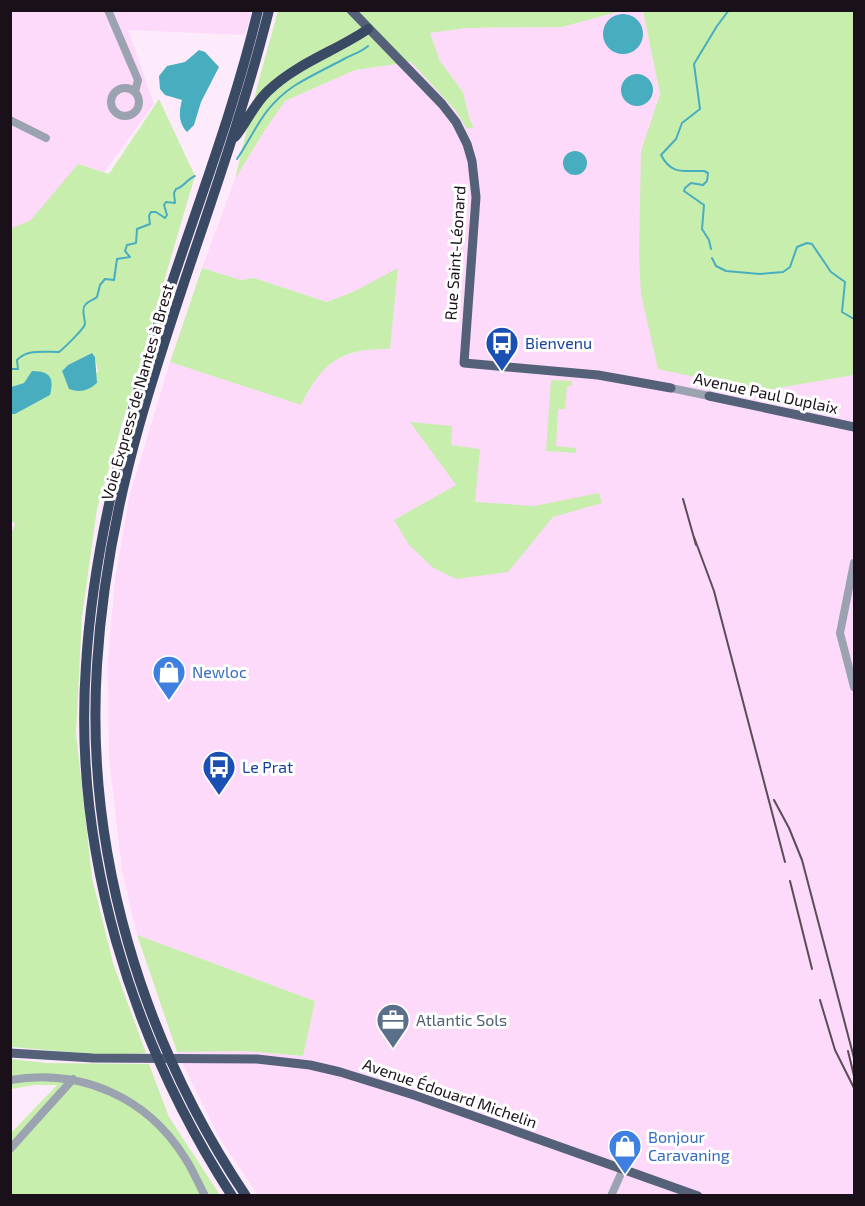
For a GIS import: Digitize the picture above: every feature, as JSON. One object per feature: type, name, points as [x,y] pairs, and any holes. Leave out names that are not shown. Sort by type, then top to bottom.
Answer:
[{"type":"highway","name":"Voie Express de Nantes à Brest","points":[[232,1196],[190,1126],[165,1076],[134,998],[121,957],[103,886],[93,829],[87,766],[85,687],[89,624],[95,579],[120,458],[157,330],[236,91],[258,10]]},
{"type":"highway","name":"Voie Express de Nantes à Brest","points":[[246,1196],[215,1148],[183,1090],[135,967],[116,895],[105,834],[97,763],[95,702],[103,599],[117,516],[130,461],[160,357],[230,144],[269,10]]},
{"type":"highway","points":[[230,144],[266,93],[279,81],[294,70],[369,29]]},
{"type":"main road","name":"Rue Saint-Léonard","points":[[351,10],[442,104],[456,122],[472,161],[476,197],[464,363],[598,375],[671,388]]},
{"type":"main road","name":"Avenue Paul Duplaix","points":[[709,396],[855,427]]},
{"type":"main road","name":"Avenue Édouard Michelin","points":[[10,1053],[60,1057],[221,1058],[285,1061],[340,1072],[417,1096],[698,1196]]},
{"type":"street","points":[[108,10],[138,80],[135,92]]},
{"type":"street","points":[[10,120],[46,138]]},
{"type":"street","name":"Avenue Paul Duplaix","points":[[671,388],[709,396]]},
{"type":"street","points":[[855,563],[840,633],[855,687]]},
{"type":"street","points":[[10,1080],[42,1076],[73,1079],[98,1085],[121,1095],[145,1113],[177,1147],[205,1196]]},
{"type":"street","points":[[10,1149],[73,1079]]},
{"type":"street","points":[[611,1196],[623,1169]]},
{"type":"shaded area","points":[[11,11],[252,11],[245,35],[128,30],[154,104],[104,172],[79,164],[29,225],[11,232]]},
{"type":"shaded area","points":[[621,11],[643,11],[660,94],[641,151],[761,391],[854,375],[854,1195],[258,1195],[219,1137],[177,1052],[246,1051],[302,1056],[315,1001],[137,935],[122,870],[109,758],[108,660],[115,580],[129,498],[170,362],[301,405],[311,384],[325,366],[346,355],[368,349],[390,349],[397,269],[355,291],[327,302],[254,278],[241,280],[202,268],[235,179],[285,101],[355,70],[411,62],[456,111],[467,129],[474,127],[463,92],[440,61],[430,33],[466,28],[562,27]]},
{"type":"green space","points":[[278,11],[621,11],[562,27],[466,28],[430,33],[440,61],[463,92],[474,127],[467,129],[456,111],[411,62],[355,70],[285,101],[235,179]]},
{"type":"green space","points":[[643,11],[854,11],[854,375],[761,391],[658,369],[641,294],[639,257],[641,151],[660,94]]},
{"type":"green space","points":[[159,99],[195,176],[97,509],[82,617],[76,733],[92,878],[113,963],[146,1053],[106,1055],[11,1047],[10,537],[15,524],[10,520],[11,414],[50,395],[24,383],[11,387],[10,229],[31,220],[78,164],[109,174]],"holes":[[[92,353],[98,372],[68,386],[62,371],[68,365]]]},
{"type":"green space","points":[[202,268],[241,280],[254,278],[327,302],[355,291],[398,268],[390,349],[359,351],[335,360],[317,378],[301,405],[170,362]]},
{"type":"green space","points":[[551,380],[572,381],[572,386],[567,386],[565,409],[558,409],[556,446],[576,448],[576,453],[546,451]]},
{"type":"green space","points":[[410,422],[452,426],[451,445],[480,449],[475,502],[534,506],[599,493],[602,503],[553,517],[508,572],[456,579],[432,567],[409,545],[394,520],[456,485]]},
{"type":"green space","points":[[137,935],[315,1001],[303,1056],[246,1051],[177,1052]]},
{"type":"green space","points":[[11,1059],[46,1063],[149,1064],[169,1117],[220,1195],[11,1195],[11,1133],[57,1085],[34,1085],[11,1089]]},
{"type":"water","points":[[623,14],[637,20],[643,34],[637,48],[623,54],[609,48],[603,34],[609,20]]},
{"type":"water","points":[[199,50],[205,52],[219,67],[201,102],[194,125],[187,132],[180,117],[182,100],[165,95],[160,89],[159,76],[167,66],[185,62]]},
{"type":"water","points":[[637,74],[648,79],[653,90],[648,101],[637,106],[626,101],[621,90],[626,79]]},
{"type":"water","points":[[575,151],[584,154],[587,163],[584,172],[575,175],[566,172],[563,163],[566,154]]},
{"type":"water","points":[[92,353],[95,357],[97,383],[84,390],[69,389],[62,371],[68,365]]},
{"type":"water","points":[[32,371],[43,372],[50,377],[52,384],[50,395],[11,414],[11,387],[24,383]]},
{"type":"waterway","points":[[711,249],[709,240],[702,229],[704,205],[684,191],[691,183],[703,185],[707,181],[708,173],[674,169],[665,162],[661,155],[676,139],[682,123],[700,109],[694,64],[729,10]]},
{"type":"waterway","points":[[237,159],[267,111],[283,94],[368,46]]},
{"type":"waterway","points":[[10,369],[18,369],[17,360],[21,356],[36,352],[59,352],[74,338],[85,324],[83,312],[85,305],[97,297],[100,285],[105,279],[114,280],[117,259],[130,257],[125,251],[127,245],[136,243],[137,229],[150,224],[151,212],[156,212],[165,218],[167,215],[164,205],[166,202],[175,203],[176,189],[195,176]]},
{"type":"waterway","points":[[712,258],[716,266],[726,271],[760,274],[783,272],[790,267],[797,247],[807,243],[812,244],[831,272],[845,282],[842,312],[854,319]]},
{"type":"railway","points":[[683,499],[696,545]]},
{"type":"railway","points":[[694,537],[714,591],[785,862]]},
{"type":"railway","points":[[774,800],[802,860],[854,1058]]},
{"type":"railway","points":[[790,881],[812,969]]},
{"type":"railway","points":[[820,1000],[835,1050],[854,1088]]},
{"type":"railway","points":[[848,1051],[854,1076]]},
{"type":"place","name":"Bienvenu","points":[[502,372]]},
{"type":"place","name":"Newloc","points":[[169,701]]},
{"type":"place","name":"Le Prat","points":[[219,796]]},
{"type":"place","name":"Atlantic Sols","points":[[393,1049]]},
{"type":"place","name":"Bonjour Caravaning","points":[[625,1175]]}]
